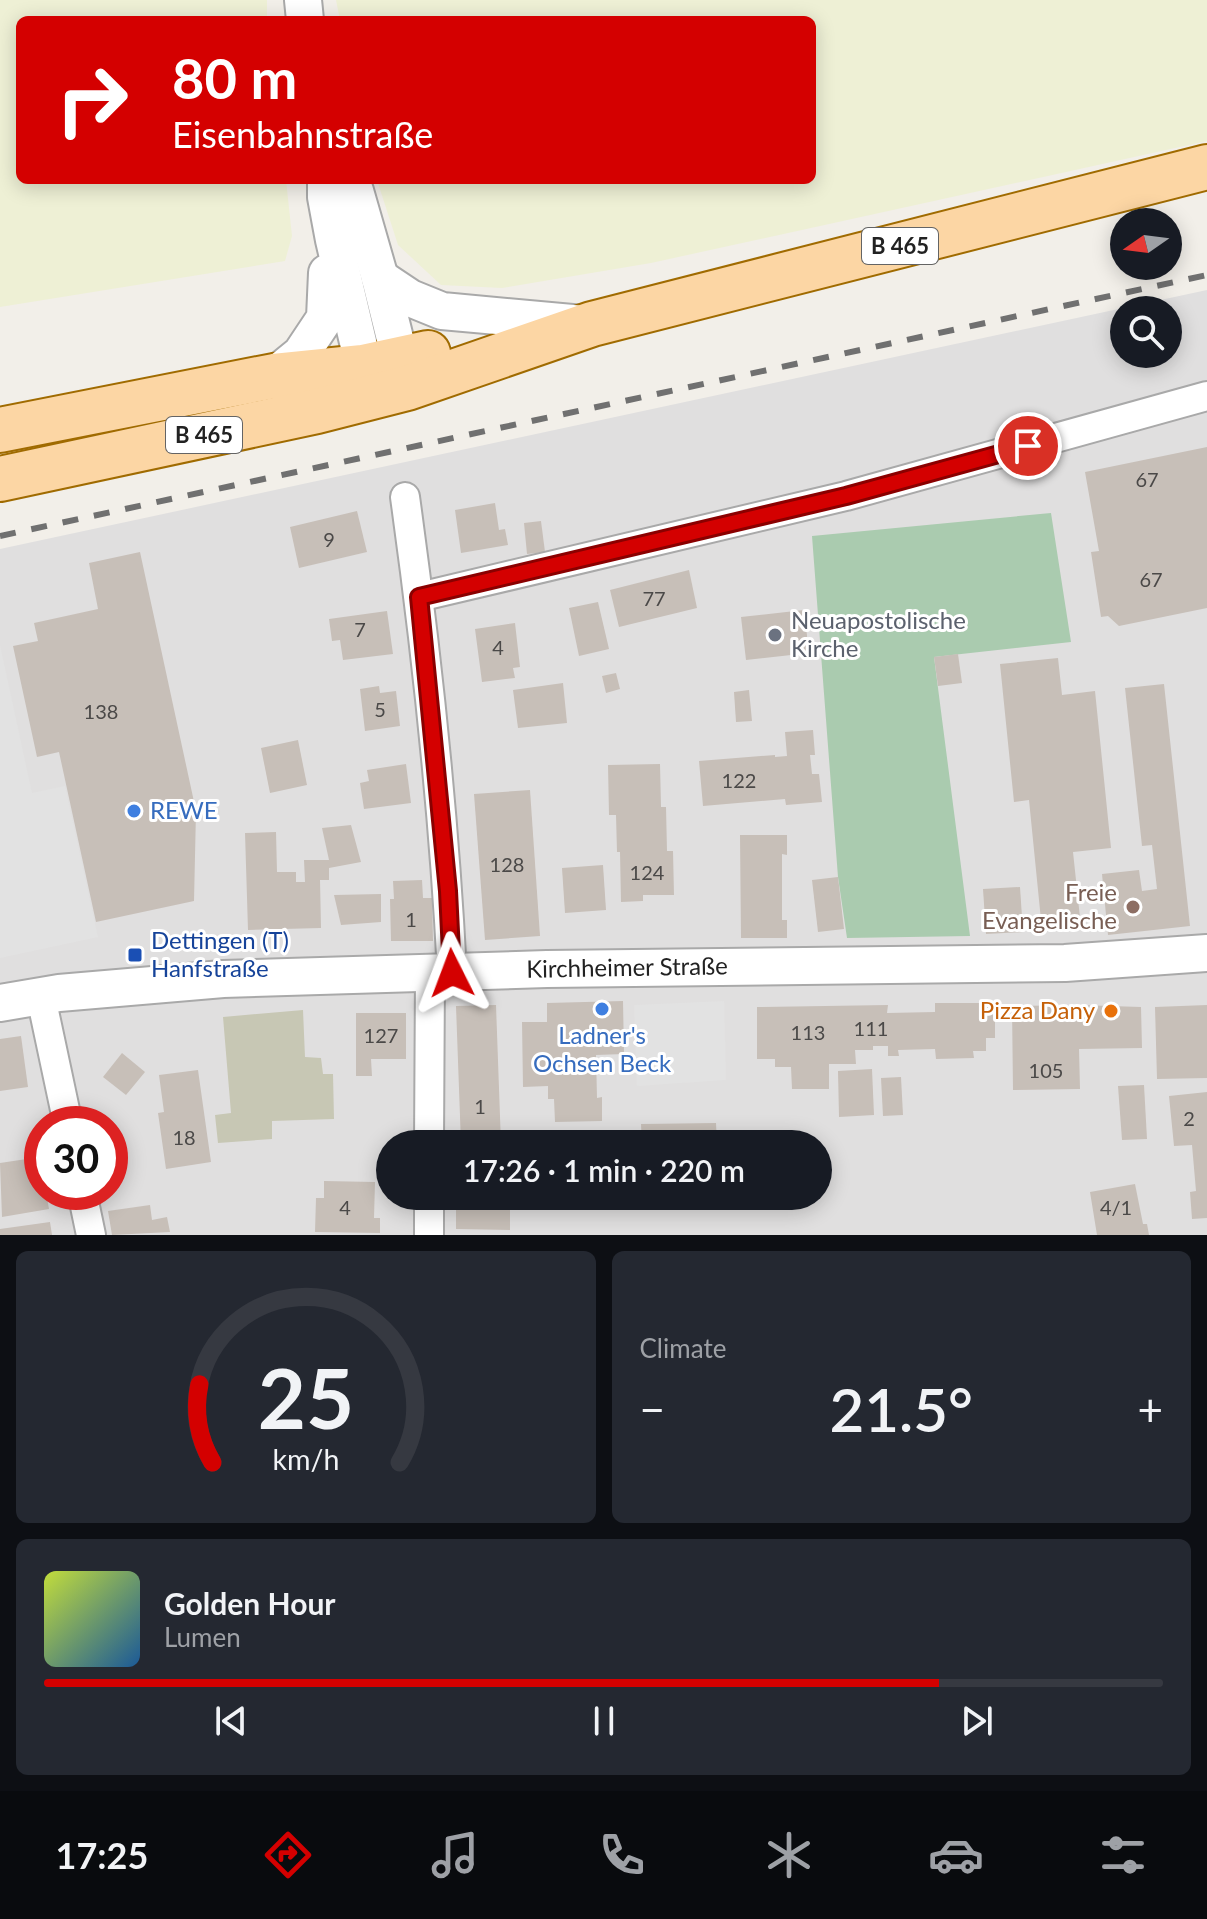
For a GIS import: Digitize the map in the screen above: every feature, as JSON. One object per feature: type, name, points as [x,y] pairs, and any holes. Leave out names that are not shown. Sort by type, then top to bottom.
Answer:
[{"type":"main road","name":"B 465","points":[[0,479],[385,378],[439,351],[526,346],[592,324],[1207,167]]},
{"type":"main road","name":"B 465","points":[[0,430],[274,376],[385,378]]},
{"type":"street","points":[[326,184],[334,240],[385,378]]},
{"type":"street","points":[[351,184],[380,278],[385,378]]},
{"type":"street","points":[[274,376],[301,354],[325,318],[327,265],[334,240]]},
{"type":"street","points":[[380,278],[410,298],[442,311],[592,324]]},
{"type":"street","points":[[419,597],[846,496],[1207,396]]},
{"type":"street","points":[[405,497],[419,597],[448,891],[430,1130]]},
{"type":"street","name":"Kirchheimer Straße","points":[[0,1003],[223,979],[547,969],[1065,963],[1207,953]]},
{"type":"street","points":[[41,997],[64,1106]]},
{"type":"street","points":[[86,1210],[91,1235]]},
{"type":"street","points":[[429,1210],[429,1235]]},
{"type":"shaded area","points":[[0,0],[267,0],[267,16],[16,16],[16,184],[286,184],[292,236],[285,261],[0,307]]},
{"type":"shaded area","points":[[336,0],[1207,0],[1207,141],[651,263],[502,288],[441,285],[398,245],[378,184],[816,184],[816,16],[339,16]]},
{"type":"shaded area","points":[[1207,290],[1207,1235],[0,1235],[0,549],[1110,311],[1110,368],[1182,368],[1182,296],[1179,296]]},
{"type":"shaded area","points":[[0,645],[32,793],[65,786],[98,937],[0,958]]},
{"type":"shaded area","points":[[724,1001],[726,1080],[637,1086],[634,1005]]},
{"type":"shaded area","points":[[303,1010],[305,1057],[321,1058],[323,1074],[333,1074],[334,1119],[272,1121],[272,1139],[218,1143],[215,1115],[231,1113],[223,1017]]},
{"type":"green space","points":[[1051,513],[1071,642],[934,657],[970,936],[847,938],[838,877],[812,536]]},
{"type":"building","points":[[1207,447],[1207,608],[1119,626],[1108,616],[1101,617],[1091,552],[1099,551],[1085,472]]},
{"type":"building","points":[[495,503],[499,530],[505,529],[508,545],[461,553],[455,510]]},
{"type":"building","points":[[357,511],[367,552],[299,568],[290,527]]},
{"type":"building","points":[[541,521],[545,552],[527,554],[524,523]]},
{"type":"building","points":[[140,552],[196,811],[194,901],[96,922],[59,752],[37,757],[13,646],[38,641],[34,623],[98,609],[89,563]]},
{"type":"building","points":[[689,570],[697,608],[619,627],[610,590]]},
{"type":"building","points":[[598,602],[609,649],[579,656],[569,608]]},
{"type":"building","name":"Neuapostolische Kirche","points":[[804,610],[809,653],[746,660],[741,617]]},
{"type":"building","points":[[387,611],[393,654],[343,660],[340,640],[332,641],[329,619]]},
{"type":"building","points":[[515,623],[520,667],[513,668],[515,678],[482,682],[475,629]]},
{"type":"building","points":[[958,654],[962,683],[938,686],[934,657]]},
{"type":"building","points":[[1058,658],[1062,695],[1095,691],[1111,848],[1073,852],[1081,927],[1042,930],[1029,800],[1014,802],[1000,664]]},
{"type":"building","points":[[616,673],[620,689],[606,693],[602,676]]},
{"type":"building","points":[[563,683],[567,723],[518,728],[513,690]]},
{"type":"building","points":[[1164,684],[1190,926],[1108,935],[1102,874],[1139,870],[1142,891],[1157,889],[1152,845],[1142,846],[1125,688]]},
{"type":"building","points":[[379,686],[380,693],[396,691],[400,726],[365,731],[360,689]]},
{"type":"building","points":[[749,690],[752,721],[736,722],[734,692]]},
{"type":"building","points":[[813,730],[815,755],[810,755],[812,774],[819,774],[822,802],[786,805],[785,799],[703,806],[699,761],[787,756],[785,732]]},
{"type":"building","points":[[298,740],[307,785],[270,793],[261,748]]},
{"type":"building","points":[[406,764],[411,803],[364,809],[360,783],[369,781],[367,770]]},
{"type":"building","points":[[660,764],[661,807],[666,807],[667,851],[673,851],[674,895],[643,895],[643,901],[621,902],[616,815],[609,815],[608,765]]},
{"type":"building","points":[[530,790],[540,936],[485,940],[474,794]]},
{"type":"building","points":[[351,825],[361,862],[329,868],[329,880],[320,880],[321,928],[248,930],[245,833],[276,832],[277,872],[296,872],[296,882],[305,882],[304,860],[329,860],[322,828]]},
{"type":"building","points":[[740,835],[787,835],[787,855],[782,854],[782,920],[787,920],[787,938],[741,938]]},
{"type":"building","points":[[603,865],[606,910],[565,913],[562,868]]},
{"type":"building","points":[[838,877],[844,929],[818,932],[812,880]]},
{"type":"building","points":[[422,880],[423,898],[432,898],[433,941],[391,941],[393,881]]},
{"type":"building","points":[[1020,887],[1023,932],[986,934],[983,889]]},
{"type":"building","points":[[381,894],[381,922],[341,925],[334,895]]},
{"type":"building","points":[[623,1001],[624,1054],[596,1055],[597,1098],[602,1097],[602,1121],[555,1122],[554,1099],[548,1099],[548,1086],[523,1087],[522,1022],[547,1022],[547,1003]]},
{"type":"building","points":[[935,1003],[995,1003],[995,1038],[986,1038],[986,1051],[973,1051],[974,1058],[936,1059],[935,1049],[898,1050],[899,1056],[888,1056],[888,1046],[855,1050],[856,1064],[829,1064],[829,1089],[792,1089],[791,1067],[775,1067],[775,1059],[757,1059],[757,1007],[888,1005],[887,1013],[935,1012]]},
{"type":"building","points":[[496,1005],[500,1130],[460,1130],[456,1006]]},
{"type":"building","points":[[1207,1005],[1207,1078],[1157,1079],[1155,1007]]},
{"type":"building","points":[[1012,1006],[1141,1007],[1142,1048],[1079,1049],[1080,1089],[1013,1090]]},
{"type":"building","points":[[356,1013],[406,1013],[406,1059],[371,1059],[372,1076],[356,1076]]},
{"type":"building","points":[[21,1036],[28,1087],[0,1091],[0,1039]]},
{"type":"building","points":[[122,1053],[145,1072],[126,1095],[103,1077]]},
{"type":"building","points":[[872,1069],[874,1115],[839,1117],[838,1071]]},
{"type":"building","points":[[198,1070],[211,1162],[166,1169],[158,1113],[164,1112],[159,1075]]},
{"type":"building","points":[[901,1077],[903,1115],[883,1116],[881,1078]]},
{"type":"building","points":[[1144,1085],[1147,1139],[1122,1140],[1118,1086]]},
{"type":"building","points":[[1207,1092],[1207,1218],[1192,1219],[1190,1192],[1196,1191],[1192,1145],[1174,1146],[1169,1096]]},
{"type":"building","points":[[716,1123],[716,1130],[641,1130],[641,1124]]},
{"type":"building","points":[[24,1159],[24,1210],[43,1210],[2,1217],[0,1163]]},
{"type":"building","points":[[324,1181],[375,1182],[374,1218],[380,1218],[380,1233],[315,1232],[316,1198],[324,1198]]},
{"type":"building","points":[[1135,1184],[1143,1224],[1147,1224],[1149,1235],[1097,1235],[1090,1192]]},
{"type":"building","points":[[150,1205],[152,1220],[167,1217],[170,1232],[112,1235],[108,1211]]},
{"type":"building","points":[[456,1210],[510,1210],[510,1230],[456,1229]]},
{"type":"building","points":[[50,1222],[52,1235],[0,1235],[0,1229]]},
{"type":"railway","points":[[0,536],[1207,275]]},
{"type":"place","name":"Neuapostolische Kirche","points":[[775,635]]},
{"type":"place","name":"REWE","points":[[134,811]]},
{"type":"place","name":"Freie Evangelische","points":[[1133,907]]},
{"type":"place","name":"Dettingen (T) Hanfstraße","points":[[135,955]]},
{"type":"place","name":"Ladner's Ochsen Beck","points":[[602,1009]]},
{"type":"place","name":"Pizza Dany","points":[[1111,1011]]},
{"type":"route","points":[[452,973],[448,891],[419,597],[846,496],[1028,446]]}]
